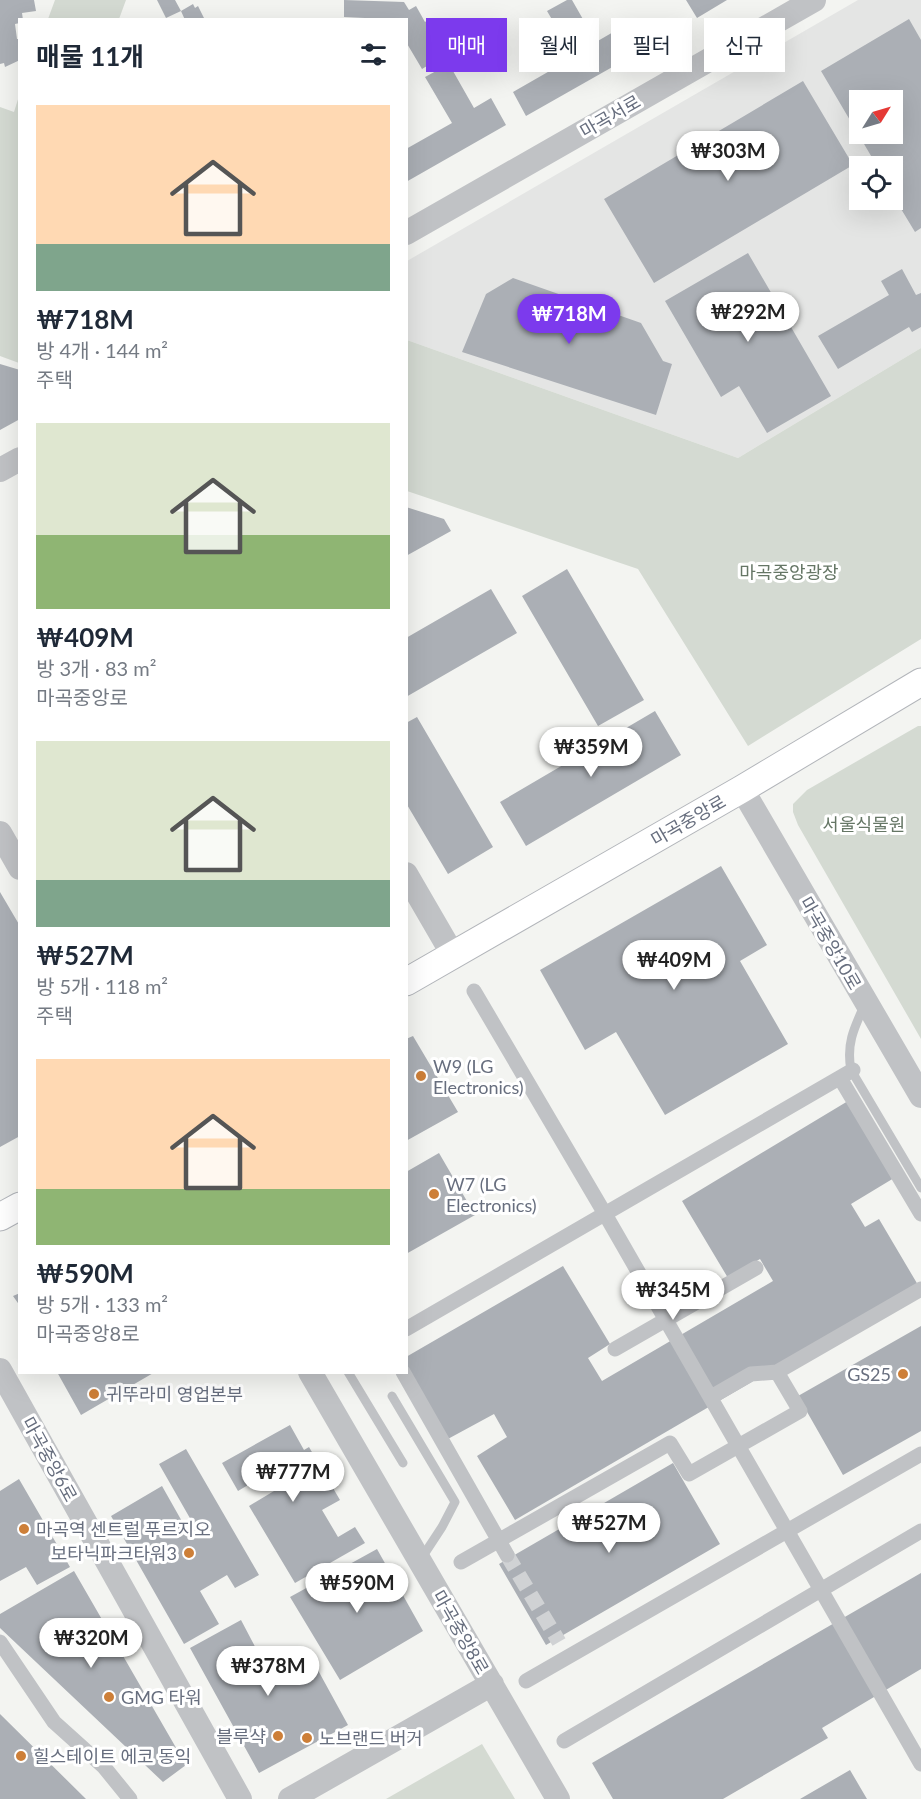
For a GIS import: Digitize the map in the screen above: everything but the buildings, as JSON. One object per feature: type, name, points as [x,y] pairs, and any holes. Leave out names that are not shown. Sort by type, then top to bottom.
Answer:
[{"type":"main road","name":"마곡중앙로","points":[[408,981],[742,789],[921,682]]},
{"type":"main road","points":[[0,1217],[18,1207]]},
{"type":"street","name":"마곡서로","points":[[408,232],[814,0]]},
{"type":"street","points":[[0,470],[18,460]]},
{"type":"street","name":"마곡중앙10로","points":[[742,789],[921,1096]]},
{"type":"street","points":[[0,833],[18,864]]},
{"type":"street","points":[[408,877],[453,955]]},
{"type":"street","points":[[474,991],[666,1319],[921,1764]]},
{"type":"street","points":[[408,1328],[848,1072],[921,1214]]},
{"type":"street","points":[[615,1349],[756,1268]]},
{"type":"street","points":[[711,1397],[751,1374],[777,1372],[921,1289]]},
{"type":"street","name":"마곡중앙6로","points":[[0,1370],[240,1799]]},
{"type":"street","points":[[460,1562],[670,1443],[689,1474],[800,1412],[777,1372]]},
{"type":"street","name":"마곡중앙8로","points":[[311,1374],[558,1799]]},
{"type":"street","points":[[404,1374],[507,1555]]},
{"type":"street","points":[[526,1681],[921,1454]]},
{"type":"street","points":[[564,1741],[921,1531]]},
{"type":"street","points":[[0,1642],[54,1722],[104,1767],[130,1799]]},
{"type":"street","points":[[559,1642],[566,1657]]},
{"type":"street","points":[[290,1799],[492,1684]]},
{"type":"lane","points":[[866,1002],[853,1030],[848,1053],[848,1072],[921,1188]]},
{"type":"lane","points":[[349,1374],[403,1463]]},
{"type":"lane","points":[[392,1396],[455,1502],[420,1561]]},
{"type":"shaded area","points":[[858,0],[921,0],[921,348],[738,458],[408,340],[408,260],[734,72],[785,72],[785,42]]},
{"type":"green space","points":[[55,0],[126,0],[119,18],[48,18]]},
{"type":"green space","points":[[18,99],[18,362],[0,356],[0,107],[14,112]]},
{"type":"green space","name":"마곡중앙광장","points":[[408,340],[738,458],[921,348],[921,639],[748,746],[638,569],[408,491]]},
{"type":"green space","name":"서울식물원","points":[[921,726],[921,1039],[798,825],[793,812],[793,804],[807,790]]},
{"type":"green space","points":[[482,1744],[515,1799],[386,1799]]},
{"type":"tunnel","points":[[507,1555],[559,1642]]},
{"type":"place","name":"W9 (LG Electronics)","points":[[421,1076]]},
{"type":"place","name":"W7 (LG Electronics)","points":[[434,1194]]},
{"type":"place","name":"GS25","points":[[903,1374]]},
{"type":"place","name":"귀뚜라미 영업본부","points":[[94,1394]]},
{"type":"place","name":"마곡역 센트럴 푸르지오","points":[[24,1529]]},
{"type":"place","name":"보타닉파크타워3","points":[[189,1553]]},
{"type":"place","name":"GMG 타워","points":[[109,1697]]},
{"type":"place","name":"블루샥","points":[[278,1736]]},
{"type":"place","name":"노브랜드 버거","points":[[307,1738]]},
{"type":"place","name":"힐스테이트 에코 동익","points":[[21,1756]]}]
